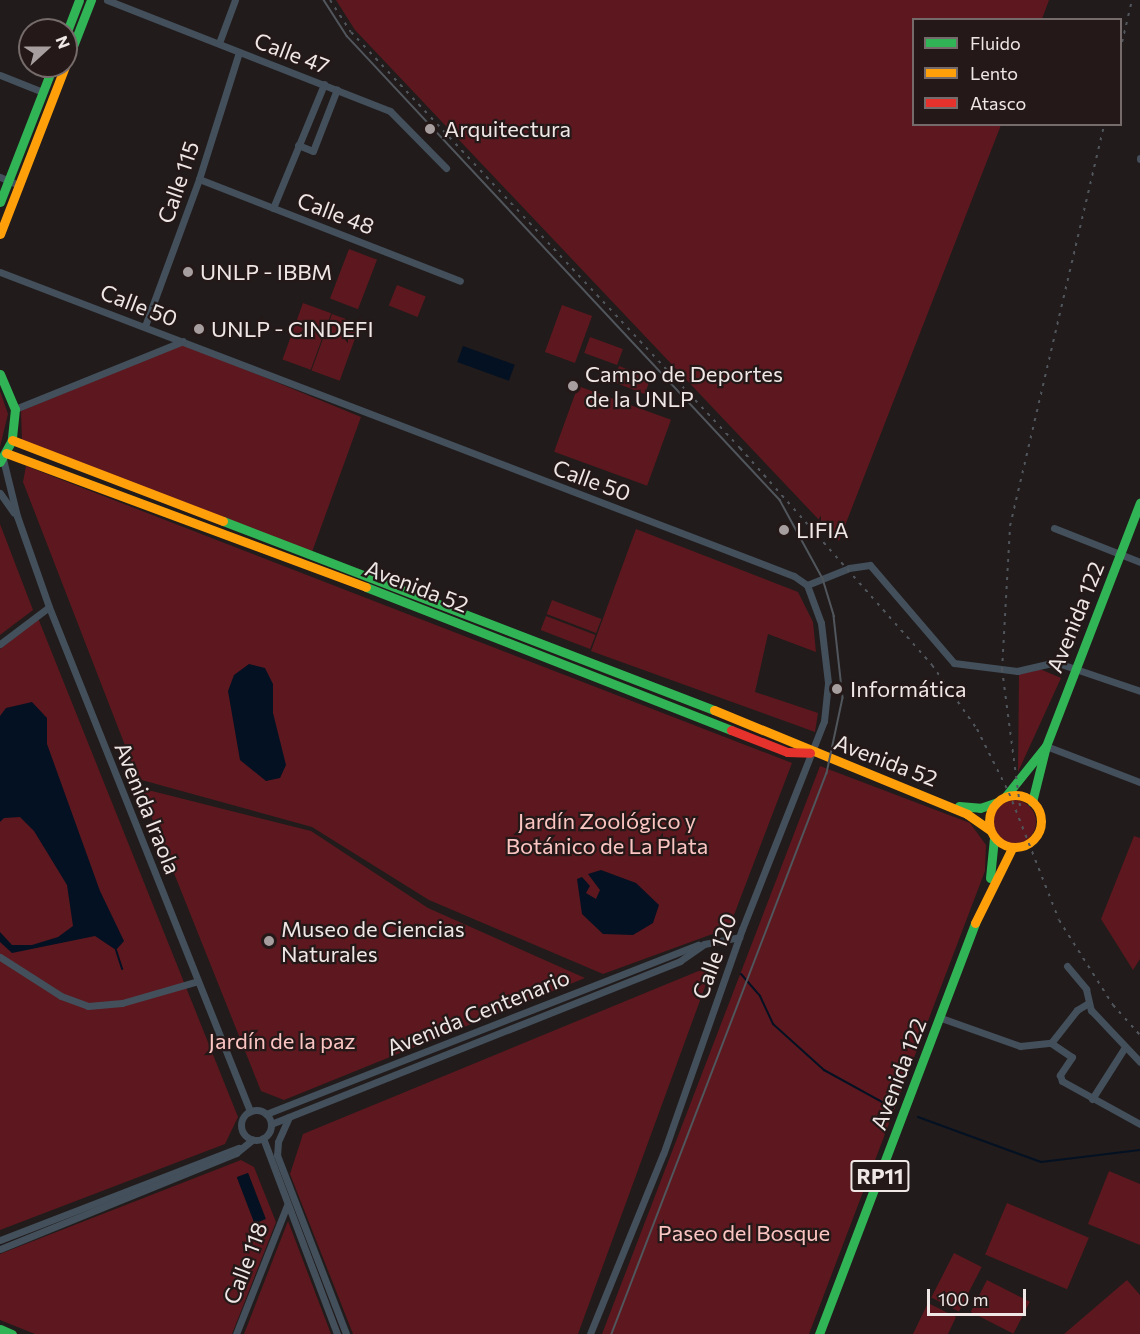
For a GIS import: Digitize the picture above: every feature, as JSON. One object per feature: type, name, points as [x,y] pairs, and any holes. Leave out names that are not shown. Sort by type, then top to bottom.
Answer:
[{"type":"main road","points":[[72,18],[79,0]]},
{"type":"main road","points":[[78,32],[90,0]]},
{"type":"main road","points":[[0,202],[4,178],[48,78]]},
{"type":"main road","points":[[0,234],[61,78]]},
{"type":"main road","points":[[0,374],[15,409],[12,441],[3,458]]},
{"type":"main road","name":"Avenida 52","points":[[12,441],[792,740],[813,753],[945,804],[992,834]]},
{"type":"main road","name":"Avenida 52","points":[[3,458],[402,600],[787,752],[813,753]]},
{"type":"main road","name":"Avenida 122","points":[[1032,802],[1046,746],[1140,502]]},
{"type":"main road","name":"Avenida 122","points":[[1001,800],[1046,746]]},
{"type":"main road","points":[[992,834],[1012,848],[1028,844],[1040,831],[1039,810],[1032,802],[1018,795],[1001,800]]},
{"type":"main road","name":"Avenida 52","points":[[945,804],[980,808],[1001,800]]},
{"type":"main road","name":"RP11","points":[[992,834],[989,820],[1001,800]]},
{"type":"main road","name":"Avenida 122","points":[[986,895],[992,834]]},
{"type":"main road","name":"Avenida 122","points":[[819,1334],[986,895],[1012,848]]},
{"type":"main road","points":[[0,1329],[12,1334]]},
{"type":"street","name":"Calle 47","points":[[106,0],[390,111],[446,168]]},
{"type":"street","points":[[219,44],[235,0]]},
{"type":"street","name":"Calle 115","points":[[145,326],[199,179],[239,52]]},
{"type":"street","points":[[0,75],[43,92]]},
{"type":"street","points":[[273,208],[324,84]]},
{"type":"street","points":[[298,145],[313,151],[337,89]]},
{"type":"street","points":[[4,178],[19,184]]},
{"type":"street","name":"Calle 48","points":[[199,179],[460,281]]},
{"type":"street","name":"Calle 50","points":[[0,272],[794,576],[807,585]]},
{"type":"street","points":[[15,409],[183,341]]},
{"type":"street","name":"Avenida Iraola","points":[[3,458],[16,516],[49,607],[250,1112]]},
{"type":"street","name":"Avenida Iraola","points":[[0,493],[16,516]]},
{"type":"street","points":[[1054,528],[1140,562]]},
{"type":"street","points":[[807,585],[849,568],[870,565],[954,663],[1010,670],[1055,662],[1076,667],[1140,691]]},
{"type":"street","name":"Calle 120","points":[[590,1334],[663,1154],[739,937],[824,721],[828,683],[821,623],[807,585]]},
{"type":"street","points":[[0,644],[49,607]]},
{"type":"street","points":[[1046,746],[1140,782]]},
{"type":"street","points":[[337,1334],[263,1138],[271,1124],[670,965],[704,944],[739,937]]},
{"type":"street","name":"Avenida Centenario","points":[[266,1114],[704,944]]},
{"type":"street","points":[[0,957],[60,996],[88,1006],[122,1003],[198,981]]},
{"type":"street","points":[[1067,966],[1086,989],[1088,1005],[1140,1062]]},
{"type":"street","points":[[1051,1043],[1077,1010],[1088,1005]]},
{"type":"street","points":[[941,1018],[1020,1046],[1051,1043],[1072,1057],[1060,1079],[1140,1124]]},
{"type":"street","points":[[1092,1099],[1125,1047]]},
{"type":"street","points":[[252,1140],[241,1127],[243,1118],[250,1112],[266,1114],[271,1124]]},
{"type":"street","points":[[289,1118],[276,1155],[346,1334]]},
{"type":"street","points":[[0,1240],[239,1148],[252,1140],[263,1138]]},
{"type":"street","points":[[0,1249],[236,1153],[239,1148]]},
{"type":"street","name":"Calle 118","points":[[236,1334],[287,1205]]},
{"type":"green space","points":[[336,0],[1049,0],[1042,18],[912,18],[912,126],[1001,126],[839,541],[355,30]]},
{"type":"green space","points":[[349,249],[377,260],[358,309],[330,298]]},
{"type":"green space","points":[[397,285],[426,297],[418,317],[389,305]]},
{"type":"green space","points":[[303,303],[331,313],[311,370],[282,359]]},
{"type":"green space","points":[[562,305],[592,316],[575,363],[545,352]]},
{"type":"green space","points":[[332,314],[360,324],[340,381],[311,370]]},
{"type":"green space","points":[[590,337],[623,349],[617,365],[584,353]]},
{"type":"green space","points":[[183,344],[361,417],[312,552],[22,442],[21,411]]},
{"type":"green space","points":[[619,366],[651,378],[645,394],[613,382]]},
{"type":"green space","points":[[578,386],[671,420],[647,486],[554,452]]},
{"type":"green space","points":[[0,391],[8,414],[0,447]]},
{"type":"green space","name":"Jardín Zoológico y Botánico de La Plata","points":[[26,466],[792,763],[729,928],[603,974],[429,900],[312,827],[138,779],[23,482]]},
{"type":"green space","points":[[0,524],[33,610],[0,635]]},
{"type":"green space","points":[[636,529],[798,592],[813,622],[816,652],[768,634],[755,692],[818,713],[815,732],[591,651]]},
{"type":"green space","points":[[552,600],[601,619],[596,633],[547,614]]},
{"type":"green space","points":[[546,616],[595,635],[590,649],[541,630]]},
{"type":"green space","points":[[38,618],[238,1117],[225,1144],[0,1230],[0,649]]},
{"type":"green space","points":[[1040,669],[1061,678],[1018,772],[1019,672]]},
{"type":"green space","name":"Paseo del Bosque","points":[[820,766],[970,823],[986,845],[985,871],[809,1334],[602,1334]]},
{"type":"green space","name":"Jardín de la paz","points":[[140,788],[311,831],[428,908],[585,978],[284,1100],[261,1091]]},
{"type":"green space","points":[[1014,800],[1022,801],[1030,806],[1035,814],[1035,830],[1030,838],[1022,843],[1014,844],[1006,843],[998,838],[993,830],[992,822],[993,814],[998,806],[1006,801]]},
{"type":"green space","points":[[1134,836],[1140,838],[1140,959],[1133,970],[1101,919]]},
{"type":"green space","name":"Paseo del Bosque","points":[[713,965],[578,1334],[353,1334],[290,1174],[303,1134]]},
{"type":"green space","points":[[241,1160],[254,1167],[276,1222],[232,1334],[35,1334],[0,1320],[0,1254]],"holes":[[[248,1173],[266,1219],[255,1224],[237,1177]]]},
{"type":"green space","points":[[1109,1171],[1140,1184],[1140,1245],[1088,1224]]},
{"type":"green space","points":[[1007,1203],[1089,1238],[1067,1289],[985,1255]]},
{"type":"green space","points":[[288,1221],[331,1334],[244,1334]]},
{"type":"green space","points":[[954,1253],[982,1267],[959,1312],[931,1298]]},
{"type":"green space","points":[[987,1280],[1030,1302],[1013,1334],[971,1312]]},
{"type":"green space","points":[[1127,1280],[1140,1295],[1140,1334],[1064,1334]]},
{"type":"green space","points":[[928,1303],[956,1317],[948,1334],[913,1334]]},
{"type":"water","points":[[463,346],[515,365],[509,381],[457,362]]},
{"type":"water","points":[[249,664],[265,668],[273,684],[273,713],[286,765],[280,778],[266,781],[240,760],[228,691],[234,675]]},
{"type":"water","points":[[32,702],[47,718],[47,744],[100,891],[124,941],[116,950],[95,936],[12,953],[0,942],[0,932],[12,945],[32,945],[58,937],[73,926],[67,885],[34,831],[20,817],[4,818],[0,822],[0,716],[6,708]]},
{"type":"water","points":[[601,870],[636,883],[659,905],[653,923],[633,935],[603,934],[582,914],[577,879],[582,877],[590,886],[586,893],[596,899],[600,890],[588,874]]},
{"type":"water","points":[[248,1173],[266,1219],[254,1223],[237,1177]]},
{"type":"waterway","points":[[116,950],[122,969]]},
{"type":"waterway","points":[[741,974],[760,996],[773,1024],[824,1070],[893,1108]]},
{"type":"waterway","points":[[918,1117],[1041,1162],[1140,1150]]},
{"type":"tram line","points":[[324,0],[347,36],[780,500],[823,579],[834,616],[843,698],[827,773],[612,1334]]},
{"type":"railway","points":[[330,0],[351,32],[740,448],[932,665],[977,729],[1009,793],[1059,920],[1113,1005],[1140,1035]]},
{"type":"railway","points":[[1122,42],[1132,0]]},
{"type":"railway","points":[[1020,806],[1002,670],[1010,526],[1104,126]]},
{"type":"traffic: fast","points":[[72,18],[79,0]]},
{"type":"traffic: fast","points":[[78,33],[91,0]]},
{"type":"traffic: fast","points":[[0,202],[48,78]]},
{"type":"traffic: fast","points":[[0,374],[15,409],[12,440],[0,462]]},
{"type":"traffic: fast","points":[[1032,802],[1046,746],[1140,502]]},
{"type":"traffic: fast","points":[[223,521],[714,710]]},
{"type":"traffic: fast","points":[[366,587],[731,730]]},
{"type":"traffic: fast","points":[[1005,797],[1045,747]]},
{"type":"traffic: fast","points":[[959,806],[980,808],[997,802]]},
{"type":"traffic: fast","points":[[990,878],[994,838]]},
{"type":"traffic: fast","points":[[819,1334],[975,923]]},
{"type":"traffic: fast","points":[[0,1329],[12,1334]]},
{"type":"traffic: slow","points":[[0,234],[60,78]]},
{"type":"traffic: slow","points":[[12,440],[223,521]]},
{"type":"traffic: slow","points":[[6,453],[366,587]]},
{"type":"traffic: slow","points":[[714,710],[967,814],[990,830]]},
{"type":"traffic: slow","points":[[1015,795],[1029,799],[1037,807],[1041,821],[1037,835],[1029,843],[1015,847],[1001,843],[993,835],[989,821],[993,807],[1001,799],[1015,795]]},
{"type":"traffic: slow","points":[[975,923],[1012,848]]},
{"type":"traffic: jam","points":[[731,730],[787,752],[810,753]]},
{"type":"place","name":"Arquitectura","points":[[430,129]]},
{"type":"place","name":"UNLP - IBBM","points":[[188,272]]},
{"type":"place","name":"UNLP - CINDEFI","points":[[199,329]]},
{"type":"place","name":"Campo de Deportes de la UNLP","points":[[573,386]]},
{"type":"place","name":"LIFIA","points":[[784,530]]},
{"type":"place","name":"Informática","points":[[837,689]]},
{"type":"place","name":"Museo de Ciencias Naturales","points":[[269,941]]}]
